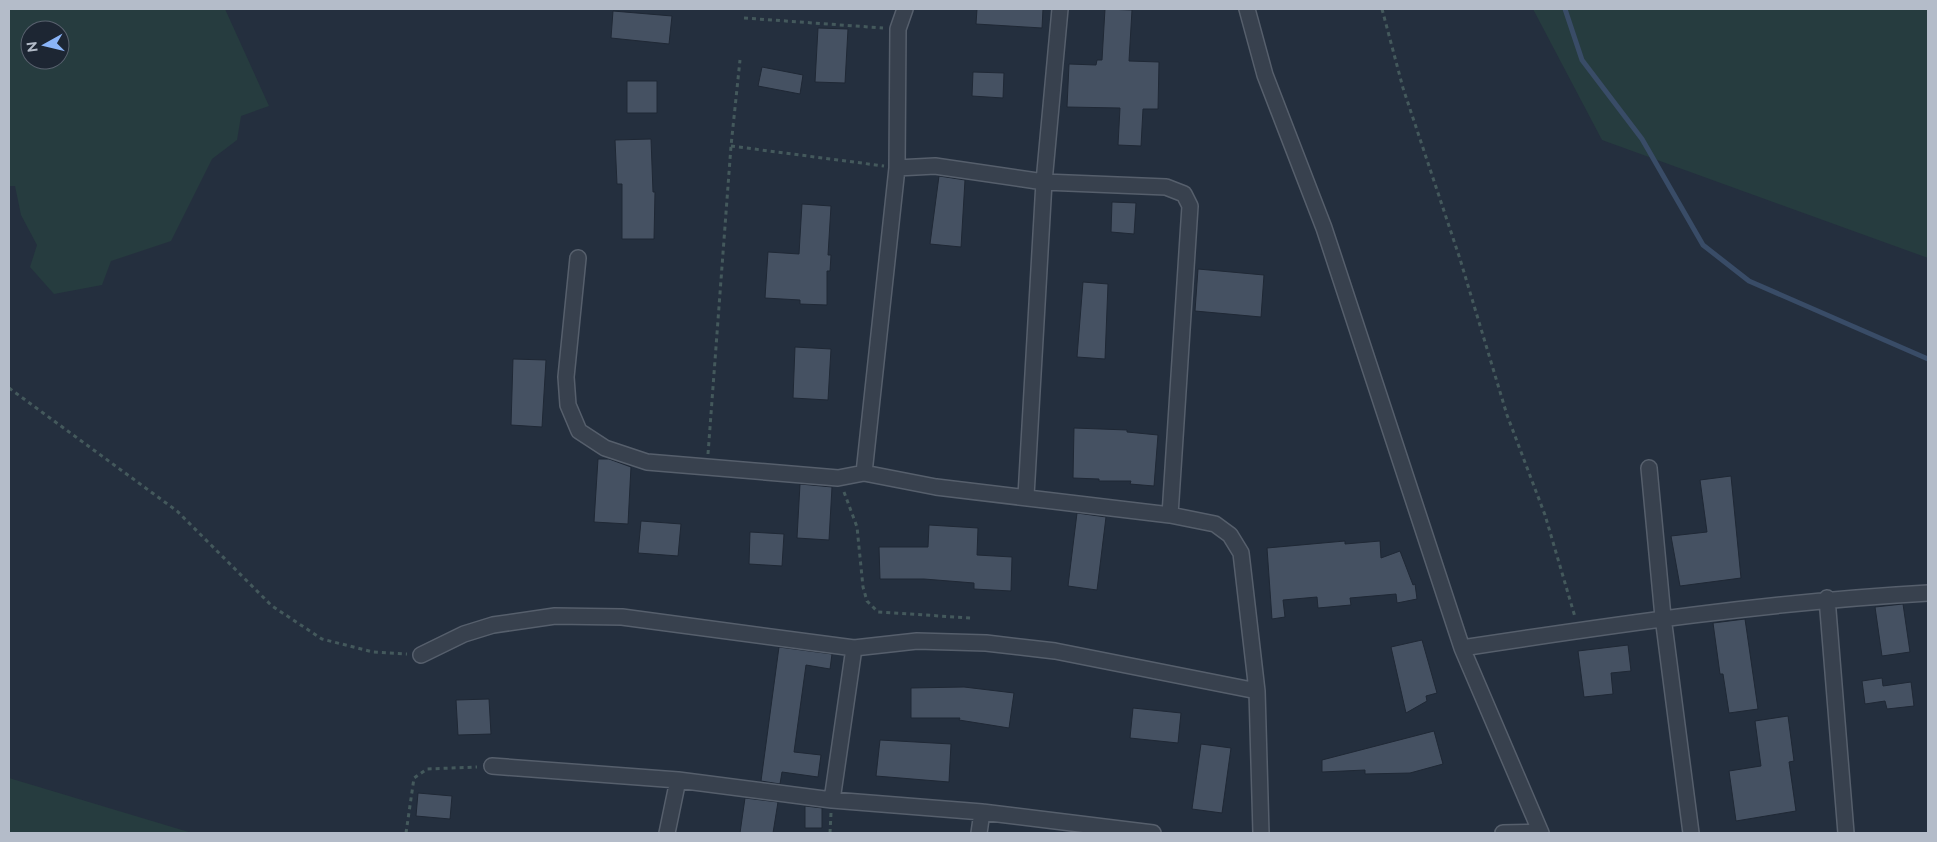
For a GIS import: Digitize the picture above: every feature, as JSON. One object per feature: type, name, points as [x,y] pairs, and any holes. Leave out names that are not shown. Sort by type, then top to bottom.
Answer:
[{"type":"street","points":[[864,473],[897,168],[898,29],[905,9]]},
{"type":"street","points":[[1026,496],[1044,182],[1060,9]]},
{"type":"street","points":[[1247,9],[1264,75],[1324,228],[1462,648],[1541,832],[1503,833]]},
{"type":"street","points":[[897,168],[934,166],[1044,182],[1166,187],[1184,194],[1190,206],[1170,515]]},
{"type":"street","points":[[578,258],[566,378],[568,405],[579,431],[606,448],[647,462],[838,478],[864,473],[936,486],[1170,515],[1215,524],[1230,535],[1241,553],[1257,691],[1261,833]]},
{"type":"street","points":[[1649,468],[1663,617],[1691,833]]},
{"type":"street","points":[[1462,648],[1663,617],[1827,598],[1928,593]]},
{"type":"street","points":[[1827,598],[1846,833]]},
{"type":"street","points":[[422,655],[464,634],[493,625],[554,616],[622,617],[656,620],[854,648],[917,641],[986,643],[1055,651],[1257,691]]},
{"type":"street","points":[[832,800],[854,648]]},
{"type":"street","points":[[492,766],[678,780],[832,800],[982,812],[1152,833]]},
{"type":"street","points":[[667,833],[678,780]]},
{"type":"street","points":[[979,833],[982,812]]},
{"type":"path","points":[[1382,9],[1403,88],[1460,259],[1507,414],[1545,515],[1579,630]]},
{"type":"path","points":[[744,18],[898,29]]},
{"type":"path","points":[[707,467],[731,146],[740,60]]},
{"type":"path","points":[[731,146],[897,168]]},
{"type":"path","points":[[9,388],[177,512],[272,606],[322,639],[373,652],[422,655]]},
{"type":"path","points":[[838,478],[857,527],[863,587],[867,601],[878,612],[971,618]]},
{"type":"path","points":[[406,833],[414,778],[427,769],[492,766]]},
{"type":"green space","points":[[9,9],[225,9],[269,106],[241,116],[237,140],[212,159],[171,241],[111,261],[102,285],[54,294],[30,267],[37,245],[21,215],[15,186],[9,186]]},
{"type":"green space","points":[[1533,9],[1928,9],[1928,258],[1602,140]]},
{"type":"green space","points":[[9,778],[192,833],[9,833]]},
{"type":"building","points":[[977,9],[1043,9],[1042,28],[976,24]]},
{"type":"building","points":[[1105,9],[1132,10],[1129,61],[1159,62],[1158,109],[1143,109],[1141,146],[1118,145],[1120,108],[1067,107],[1069,64],[1096,65],[1097,60],[1102,60]]},
{"type":"building","points":[[613,11],[672,16],[669,44],[611,38]]},
{"type":"building","points":[[818,28],[848,29],[845,83],[815,82]]},
{"type":"building","points":[[762,67],[803,75],[800,94],[758,86]]},
{"type":"building","points":[[973,72],[1004,73],[1003,98],[972,96]]},
{"type":"building","points":[[627,81],[657,81],[657,113],[627,113]]},
{"type":"building","points":[[651,139],[653,192],[655,192],[654,239],[622,239],[622,184],[617,184],[615,140]]},
{"type":"building","points":[[939,176],[965,180],[961,247],[930,244]]},
{"type":"building","points":[[1112,202],[1136,203],[1134,234],[1111,232]]},
{"type":"building","points":[[802,204],[831,206],[828,255],[831,255],[830,271],[827,271],[827,305],[800,304],[800,300],[765,298],[768,252],[799,254]]},
{"type":"building","points":[[1198,269],[1264,275],[1261,317],[1195,311]]},
{"type":"building","points":[[1083,282],[1108,284],[1105,359],[1077,357]]},
{"type":"building","points":[[795,347],[831,349],[828,400],[793,398]]},
{"type":"building","points":[[513,359],[546,360],[542,427],[511,425]]},
{"type":"building","points":[[1074,428],[1127,430],[1127,432],[1158,435],[1154,486],[1130,484],[1131,481],[1099,481],[1099,479],[1073,478]]},
{"type":"building","points":[[598,459],[609,459],[631,467],[628,524],[594,522]]},
{"type":"building","points":[[1731,476],[1741,578],[1680,586],[1671,536],[1707,532],[1700,480]]},
{"type":"building","points":[[800,484],[832,487],[829,540],[797,538]]},
{"type":"building","points":[[1077,513],[1106,517],[1097,590],[1068,586]]},
{"type":"building","points":[[641,521],[681,524],[678,556],[638,553]]},
{"type":"building","points":[[929,525],[978,528],[977,555],[1012,557],[1011,591],[974,589],[974,583],[924,579],[880,579],[879,547],[928,547]]},
{"type":"building","points":[[750,532],[784,534],[782,566],[749,564]]},
{"type":"building","points":[[1345,541],[1345,544],[1380,541],[1381,558],[1400,551],[1413,585],[1415,584],[1417,599],[1397,603],[1396,594],[1350,598],[1351,605],[1318,608],[1317,597],[1283,600],[1285,617],[1272,619],[1267,548]]},
{"type":"building","points":[[1903,604],[1910,652],[1882,656],[1875,607]]},
{"type":"building","points":[[1745,619],[1758,709],[1729,713],[1723,674],[1720,674],[1713,623]]},
{"type":"building","points":[[1422,640],[1437,693],[1426,696],[1427,701],[1406,713],[1391,647]]},
{"type":"building","points":[[1628,645],[1631,671],[1611,673],[1613,694],[1584,697],[1578,651]]},
{"type":"building","points":[[779,647],[832,654],[830,669],[806,665],[794,752],[821,755],[818,777],[782,772],[780,784],[761,781]]},
{"type":"building","points":[[1882,678],[1883,686],[1911,682],[1914,706],[1887,709],[1885,701],[1865,704],[1862,681]]},
{"type":"building","points":[[964,687],[1014,693],[1009,728],[959,720],[960,718],[911,718],[911,688]]},
{"type":"building","points":[[489,699],[491,734],[458,735],[456,700]]},
{"type":"building","points":[[1133,708],[1181,713],[1178,743],[1130,738]]},
{"type":"building","points":[[1788,716],[1794,761],[1789,762],[1796,811],[1736,821],[1729,771],[1761,766],[1755,721]]},
{"type":"building","points":[[1434,731],[1443,764],[1410,773],[1365,774],[1365,770],[1322,772],[1322,760]]},
{"type":"building","points":[[880,740],[951,744],[949,782],[876,776]]},
{"type":"building","points":[[1201,744],[1231,748],[1222,813],[1192,809]]},
{"type":"building","points":[[418,793],[452,796],[450,819],[416,816]]},
{"type":"building","points":[[745,798],[778,802],[773,833],[740,833]]},
{"type":"building","points":[[805,806],[822,808],[822,828],[805,828]]},
{"type":"waterway","points":[[1565,9],[1582,60],[1642,139],[1703,245],[1749,281],[1928,359]]}]
